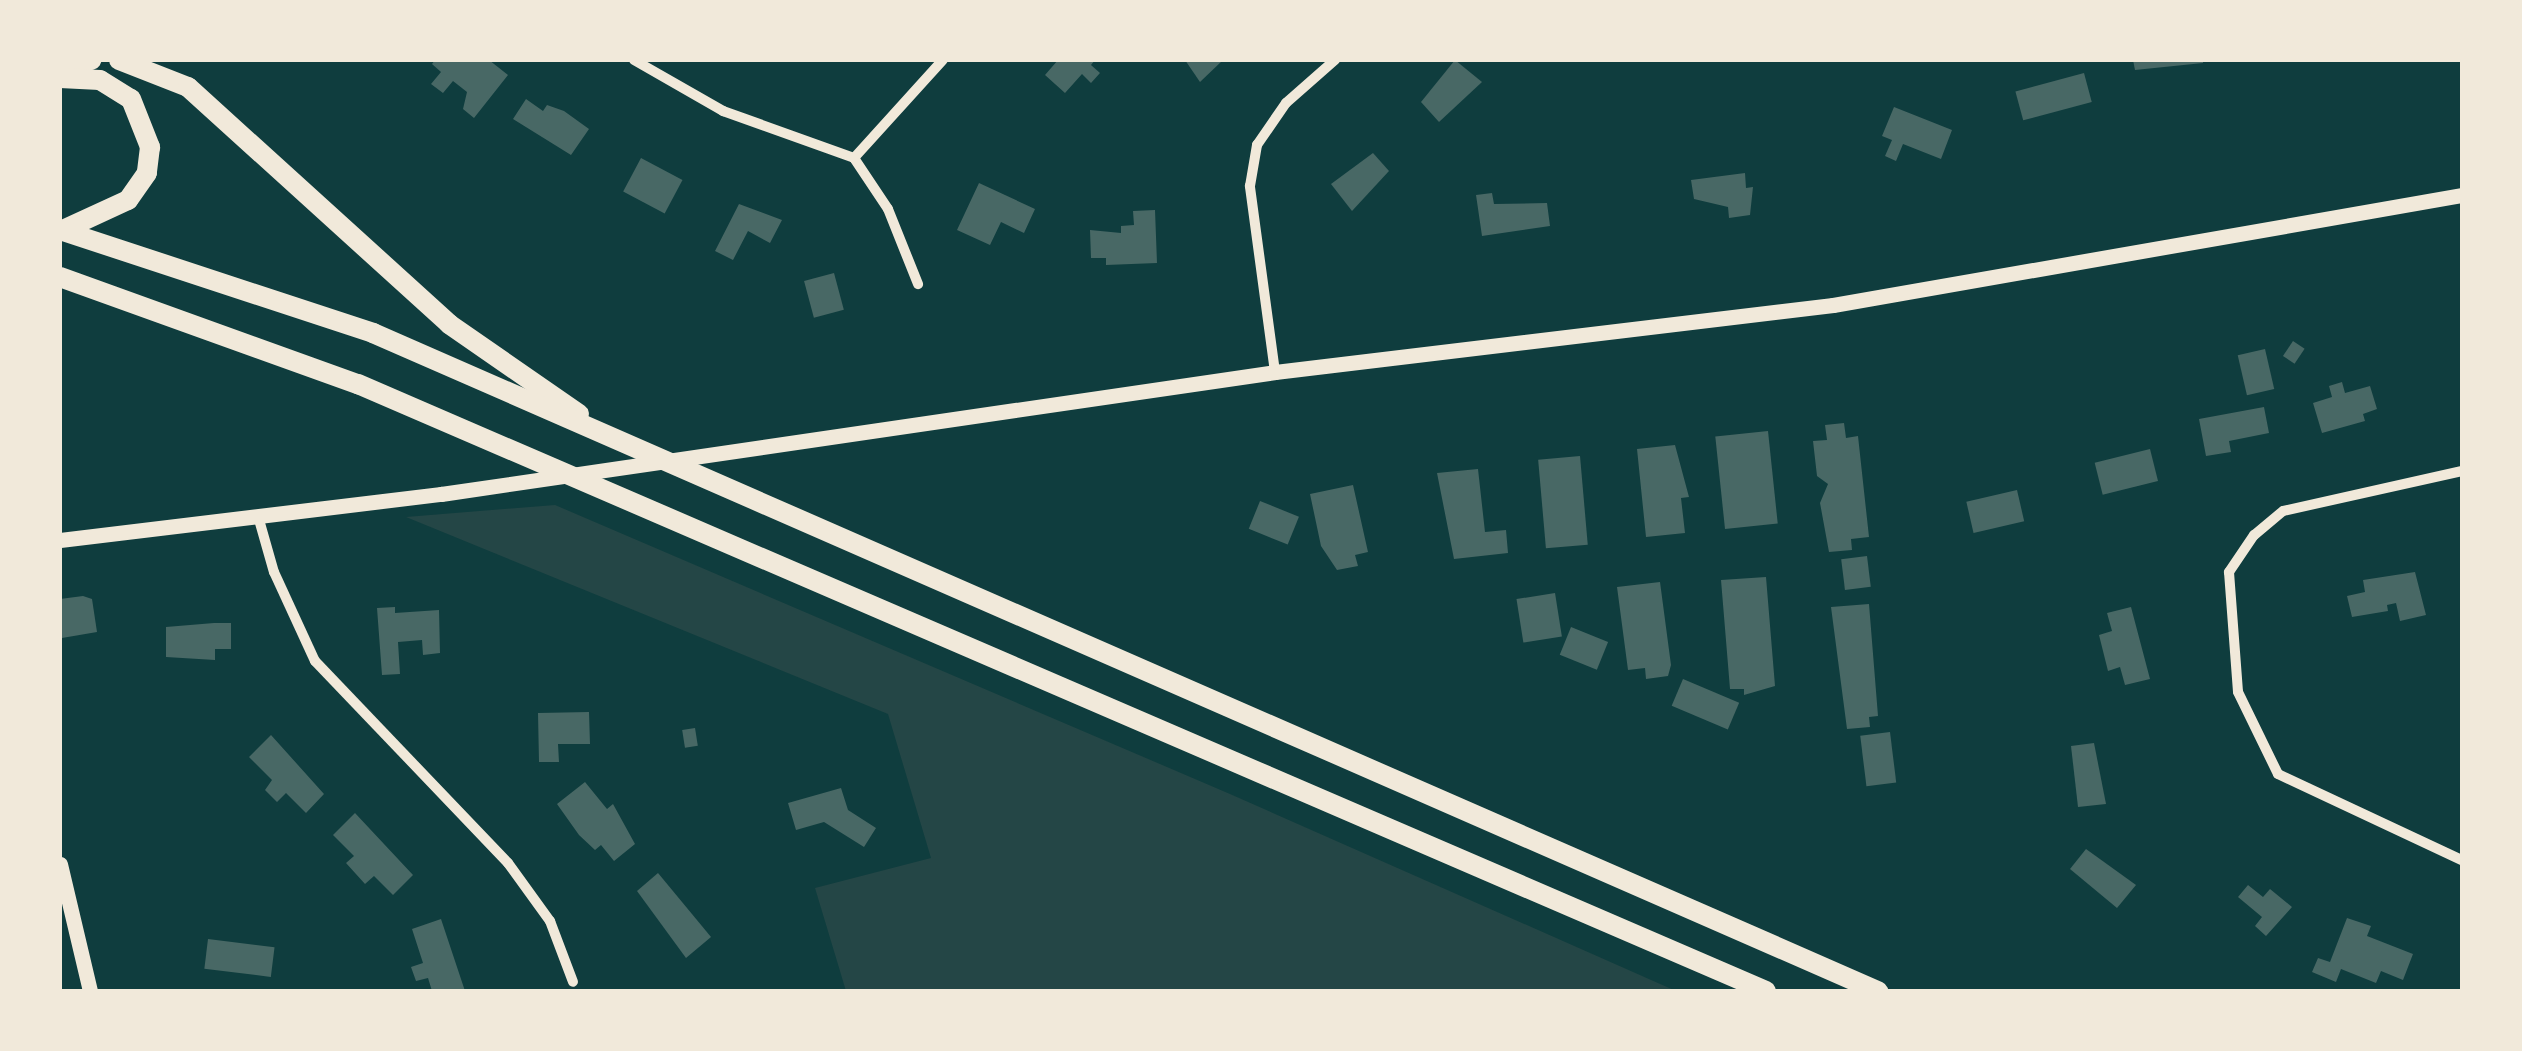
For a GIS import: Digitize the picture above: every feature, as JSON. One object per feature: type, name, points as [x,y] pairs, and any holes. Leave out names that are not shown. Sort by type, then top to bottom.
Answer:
[{"type":"highway","points":[[60,66],[91,60]]},
{"type":"highway","points":[[119,60],[188,87],[449,324],[622,444]]},
{"type":"highway","points":[[60,78],[100,80],[131,99],[147,126],[150,147],[147,173],[128,200],[61,230]]},
{"type":"highway","points":[[61,230],[372,332],[1878,991]]},
{"type":"highway","points":[[60,278],[464,428],[1766,991]]},
{"type":"main road","points":[[60,540],[441,494],[1275,372],[1832,306],[2462,194]]},
{"type":"main road","points":[[60,864],[90,991]]},
{"type":"street","points":[[634,60],[723,111],[854,158],[888,209],[918,284]]},
{"type":"street","points":[[854,158],[942,60]]},
{"type":"street","points":[[1275,372],[1250,186],[1257,145],[1286,103],[1335,60]]},
{"type":"street","points":[[2462,472],[2283,511],[2254,534],[2228,572],[2238,692],[2278,774],[2462,860]]},
{"type":"street","points":[[258,516],[274,572],[315,661],[508,863],[550,921],[573,982]]},
{"type":"shaded area","points":[[555,505],[1230,794],[1676,991],[846,991],[815,888],[931,858],[888,714],[406,517]]},
{"type":"building","points":[[435,60],[489,60],[508,75],[474,118],[463,109],[467,92],[453,81],[443,93],[431,84],[441,72],[432,64]]},
{"type":"building","points":[[1058,60],[1095,60],[1091,65],[1100,73],[1091,83],[1082,74],[1065,93],[1045,75]]},
{"type":"building","points":[[1185,60],[1223,60],[1200,82]]},
{"type":"building","points":[[1455,60],[1482,82],[1439,122],[1421,102]]},
{"type":"building","points":[[2133,60],[2203,60],[2203,63],[2135,70]]},
{"type":"building","points":[[2084,73],[2092,102],[2023,120],[2015,91]]},
{"type":"building","points":[[526,99],[543,111],[547,105],[564,111],[589,129],[571,155],[513,119]]},
{"type":"building","points":[[1894,107],[1952,130],[1941,159],[1903,144],[1896,161],[1885,156],[1892,140],[1882,136]]},
{"type":"building","points":[[1373,153],[1389,171],[1352,211],[1331,184]]},
{"type":"building","points":[[641,158],[682,180],[665,214],[623,192]]},
{"type":"building","points":[[1745,173],[1746,188],[1753,187],[1750,215],[1729,218],[1728,207],[1694,199],[1691,180]]},
{"type":"building","points":[[979,183],[1035,209],[1024,233],[1001,222],[990,245],[957,230]]},
{"type":"building","points":[[1492,193],[1494,204],[1547,203],[1550,226],[1482,236],[1476,195]]},
{"type":"building","points":[[739,204],[782,220],[770,243],[748,231],[733,260],[715,251]]},
{"type":"building","points":[[1155,210],[1157,263],[1106,265],[1106,258],[1091,258],[1090,230],[1121,233],[1121,226],[1134,225],[1133,211]]},
{"type":"building","points":[[834,273],[844,310],[814,318],[804,281]]},
{"type":"building","points":[[2293,341],[2305,349],[2295,364],[2283,356]]},
{"type":"building","points":[[2265,349],[2274,389],[2247,395],[2238,355]]},
{"type":"building","points":[[2342,382],[2345,393],[2370,386],[2377,409],[2363,414],[2365,421],[2322,433],[2313,403],[2332,397],[2329,386]]},
{"type":"building","points":[[2264,407],[2269,433],[2229,441],[2231,452],[2206,456],[2199,419]]},
{"type":"building","points":[[1844,423],[1846,438],[1858,436],[1869,537],[1851,539],[1852,550],[1829,552],[1820,503],[1828,484],[1817,476],[1813,441],[1827,440],[1825,425]]},
{"type":"building","points":[[1768,431],[1778,523],[1725,529],[1715,437]]},
{"type":"building","points":[[1675,445],[1689,497],[1681,498],[1685,533],[1646,537],[1637,449]]},
{"type":"building","points":[[2150,449],[2158,481],[2103,495],[2095,463]]},
{"type":"building","points":[[1580,456],[1588,545],[1546,548],[1538,460]]},
{"type":"building","points":[[1478,469],[1485,532],[1506,530],[1508,553],[1454,559],[1437,473]]},
{"type":"building","points":[[1353,485],[1368,552],[1355,555],[1358,566],[1337,570],[1321,546],[1310,494]]},
{"type":"building","points":[[2017,490],[2024,521],[1974,533],[1966,502]]},
{"type":"building","points":[[1260,501],[1299,517],[1288,545],[1249,529]]},
{"type":"building","points":[[1867,556],[1871,587],[1845,590],[1841,559]]},
{"type":"building","points":[[2415,572],[2426,615],[2400,621],[2396,603],[2387,605],[2388,611],[2352,617],[2347,596],[2365,592],[2363,580]]},
{"type":"building","points":[[1766,577],[1775,686],[1744,695],[1744,689],[1730,689],[1721,580]]},
{"type":"building","points":[[1660,582],[1671,665],[1668,676],[1646,679],[1645,668],[1628,670],[1617,587]]},
{"type":"building","points":[[1555,593],[1562,636],[1523,643],[1516,599]]},
{"type":"building","points":[[60,599],[92,599],[97,632],[62,638]]},
{"type":"building","points":[[1869,604],[1878,716],[1869,717],[1870,727],[1847,729],[1831,607]]},
{"type":"building","points":[[395,607],[395,613],[439,610],[440,653],[423,655],[422,640],[398,642],[400,674],[382,675],[377,608]]},
{"type":"building","points":[[2131,607],[2150,679],[2125,685],[2120,667],[2108,671],[2099,635],[2112,631],[2107,613]]},
{"type":"building","points":[[231,623],[231,649],[215,649],[215,660],[166,657],[166,627]]},
{"type":"building","points":[[1571,627],[1608,642],[1597,670],[1560,655]]},
{"type":"building","points":[[1683,679],[1739,703],[1728,730],[1672,706]]},
{"type":"building","points":[[589,712],[590,744],[558,744],[559,762],[539,762],[538,713]]},
{"type":"building","points":[[695,728],[698,746],[685,748],[682,730]]},
{"type":"building","points":[[1890,732],[1896,783],[1866,786],[1860,736]]},
{"type":"building","points":[[271,735],[324,794],[306,813],[286,793],[277,802],[265,790],[272,780],[249,757]]},
{"type":"building","points":[[2094,743],[2106,804],[2078,807],[2071,746]]},
{"type":"building","points":[[585,782],[607,809],[613,804],[635,844],[614,861],[601,845],[595,850],[579,835],[557,804]]},
{"type":"building","points":[[841,788],[848,810],[876,828],[864,847],[824,822],[796,830],[788,803]]},
{"type":"building","points":[[355,813],[413,875],[393,895],[374,876],[365,884],[346,863],[354,856],[333,835]]},
{"type":"building","points":[[2086,849],[2136,885],[2117,908],[2070,869]]},
{"type":"building","points":[[658,873],[711,937],[686,958],[637,891]]},
{"type":"building","points":[[2248,885],[2263,897],[2270,889],[2292,907],[2266,936],[2255,926],[2262,917],[2238,897]]},
{"type":"building","points":[[2347,918],[2371,926],[2367,936],[2413,954],[2403,980],[2381,971],[2376,983],[2341,969],[2336,982],[2312,972],[2318,958],[2330,962]]},
{"type":"building","points":[[441,919],[465,991],[432,991],[428,978],[416,981],[411,967],[423,963],[412,929]]},
{"type":"building","points":[[208,939],[275,947],[271,977],[204,969]]}]
